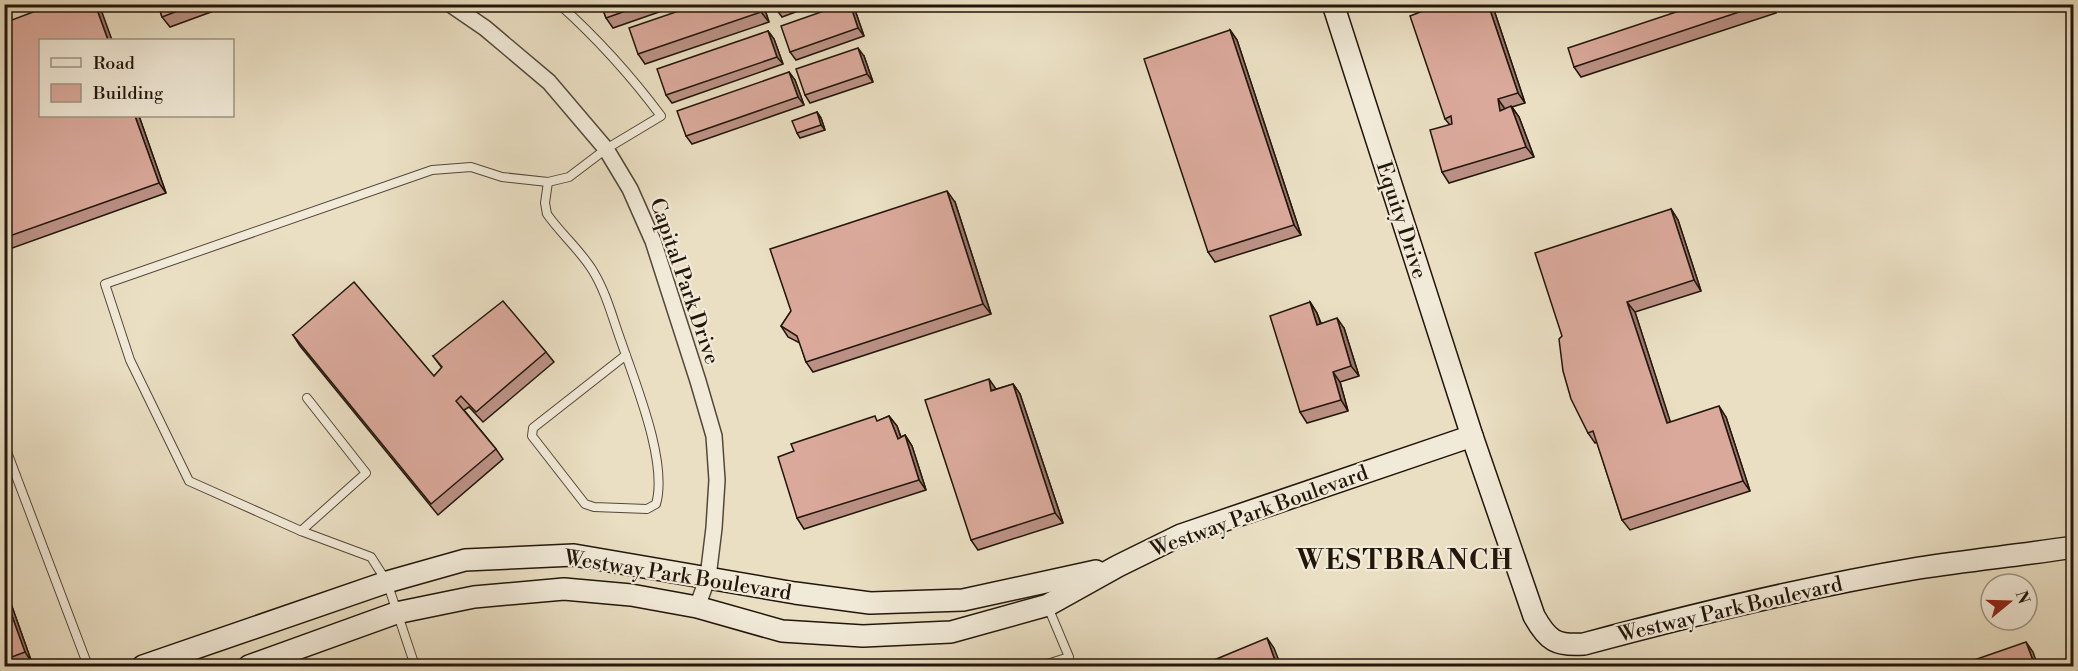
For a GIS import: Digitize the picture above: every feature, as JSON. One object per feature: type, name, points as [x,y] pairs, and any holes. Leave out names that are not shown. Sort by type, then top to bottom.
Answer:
[{"type":"street","name":"Capital Park Drive","points":[[450,4],[485,28],[549,82],[606,149],[630,189],[653,241],[714,436],[717,480],[714,528],[708,577],[697,607]]},
{"type":"street","name":"Equity Drive","points":[[1333,4],[1472,436]]},
{"type":"street","name":"Westway Park Boulevard","points":[[249,666],[396,614],[474,597],[564,589],[631,595],[697,607],[782,631],[863,636],[951,632],[1048,605],[1118,566],[1181,536],[1472,436],[1534,616],[1542,630],[1564,645],[1584,644],[1720,608],[1807,589],[1920,568],[2073,548]]},
{"type":"street","name":"Westway Park Boulevard","points":[[143,666],[387,582],[465,560],[574,555],[795,593],[870,603],[963,600],[1118,566]]},
{"type":"lane","points":[[415,666],[387,582],[371,557],[301,531],[189,481],[130,360],[105,284],[432,170],[471,167],[502,177],[548,183],[569,177],[606,149],[661,116],[625,69],[588,30],[559,4]]},
{"type":"lane","points":[[548,183],[545,203],[547,214],[602,286],[626,355],[641,401],[654,450],[660,492],[656,504],[647,509],[594,507],[585,504],[532,436],[533,428],[626,355]]},
{"type":"lane","points":[[301,531],[366,473],[307,398]]},
{"type":"lane","points":[[4,444],[88,666]]},
{"type":"lane","points":[[1041,666],[1069,657],[1048,605]]},
{"type":"building","points":[[54,4],[95,4],[108,39],[39,39],[39,117],[135,117],[159,183],[4,238],[4,23]]},
{"type":"building","points":[[158,4],[196,4],[162,17]]},
{"type":"building","points":[[601,4],[645,4],[606,18]]},
{"type":"building","points":[[699,4],[759,4],[761,12],[638,54],[629,28]]},
{"type":"building","points":[[775,4],[789,4],[776,9]]},
{"type":"building","points":[[844,4],[850,4],[858,28],[790,52],[781,26]]},
{"type":"building","points":[[1441,4],[1488,4],[1518,93],[1498,99],[1500,111],[1511,106],[1526,147],[1442,172],[1430,130],[1452,124],[1451,116],[1445,119],[1410,16]]},
{"type":"building","points":[[1700,4],[1763,4],[1574,67],[1568,48]]},
{"type":"building","points":[[1230,30],[1294,225],[1208,252],[1144,59]]},
{"type":"building","points":[[768,31],[777,57],[666,95],[657,69]]},
{"type":"building","points":[[858,48],[867,74],[805,95],[796,69]]},
{"type":"building","points":[[789,72],[798,97],[686,136],[677,111]]},
{"type":"building","points":[[817,112],[821,125],[797,133],[792,121]]},
{"type":"building","points":[[947,191],[983,304],[806,362],[797,336],[781,326],[791,311],[770,249]]},
{"type":"building","points":[[1671,209],[1694,280],[1627,302],[1667,423],[1719,406],[1743,481],[1622,520],[1593,431],[1588,433],[1571,399],[1563,371],[1559,339],[1562,336],[1535,253]]},
{"type":"building","points":[[354,282],[434,376],[442,367],[433,356],[503,301],[546,352],[476,412],[461,396],[456,401],[496,449],[431,504],[293,335]]},
{"type":"building","points":[[1310,302],[1317,325],[1337,318],[1351,366],[1333,372],[1341,400],[1300,412],[1270,316]]},
{"type":"building","points":[[989,379],[991,391],[1013,384],[1055,513],[971,540],[925,400]]},
{"type":"building","points":[[875,416],[877,421],[889,416],[898,439],[905,435],[919,480],[797,518],[778,457],[794,451],[791,444]]},
{"type":"building","points":[[4,594],[25,652],[4,660]]},
{"type":"building","points":[[1267,638],[1277,666],[1216,666],[1214,660]]},
{"type":"building","points":[[2026,642],[2035,666],[1957,666]]},
{"type":"district","name":"WESTBRANCH","points":[[1405,560]]}]
